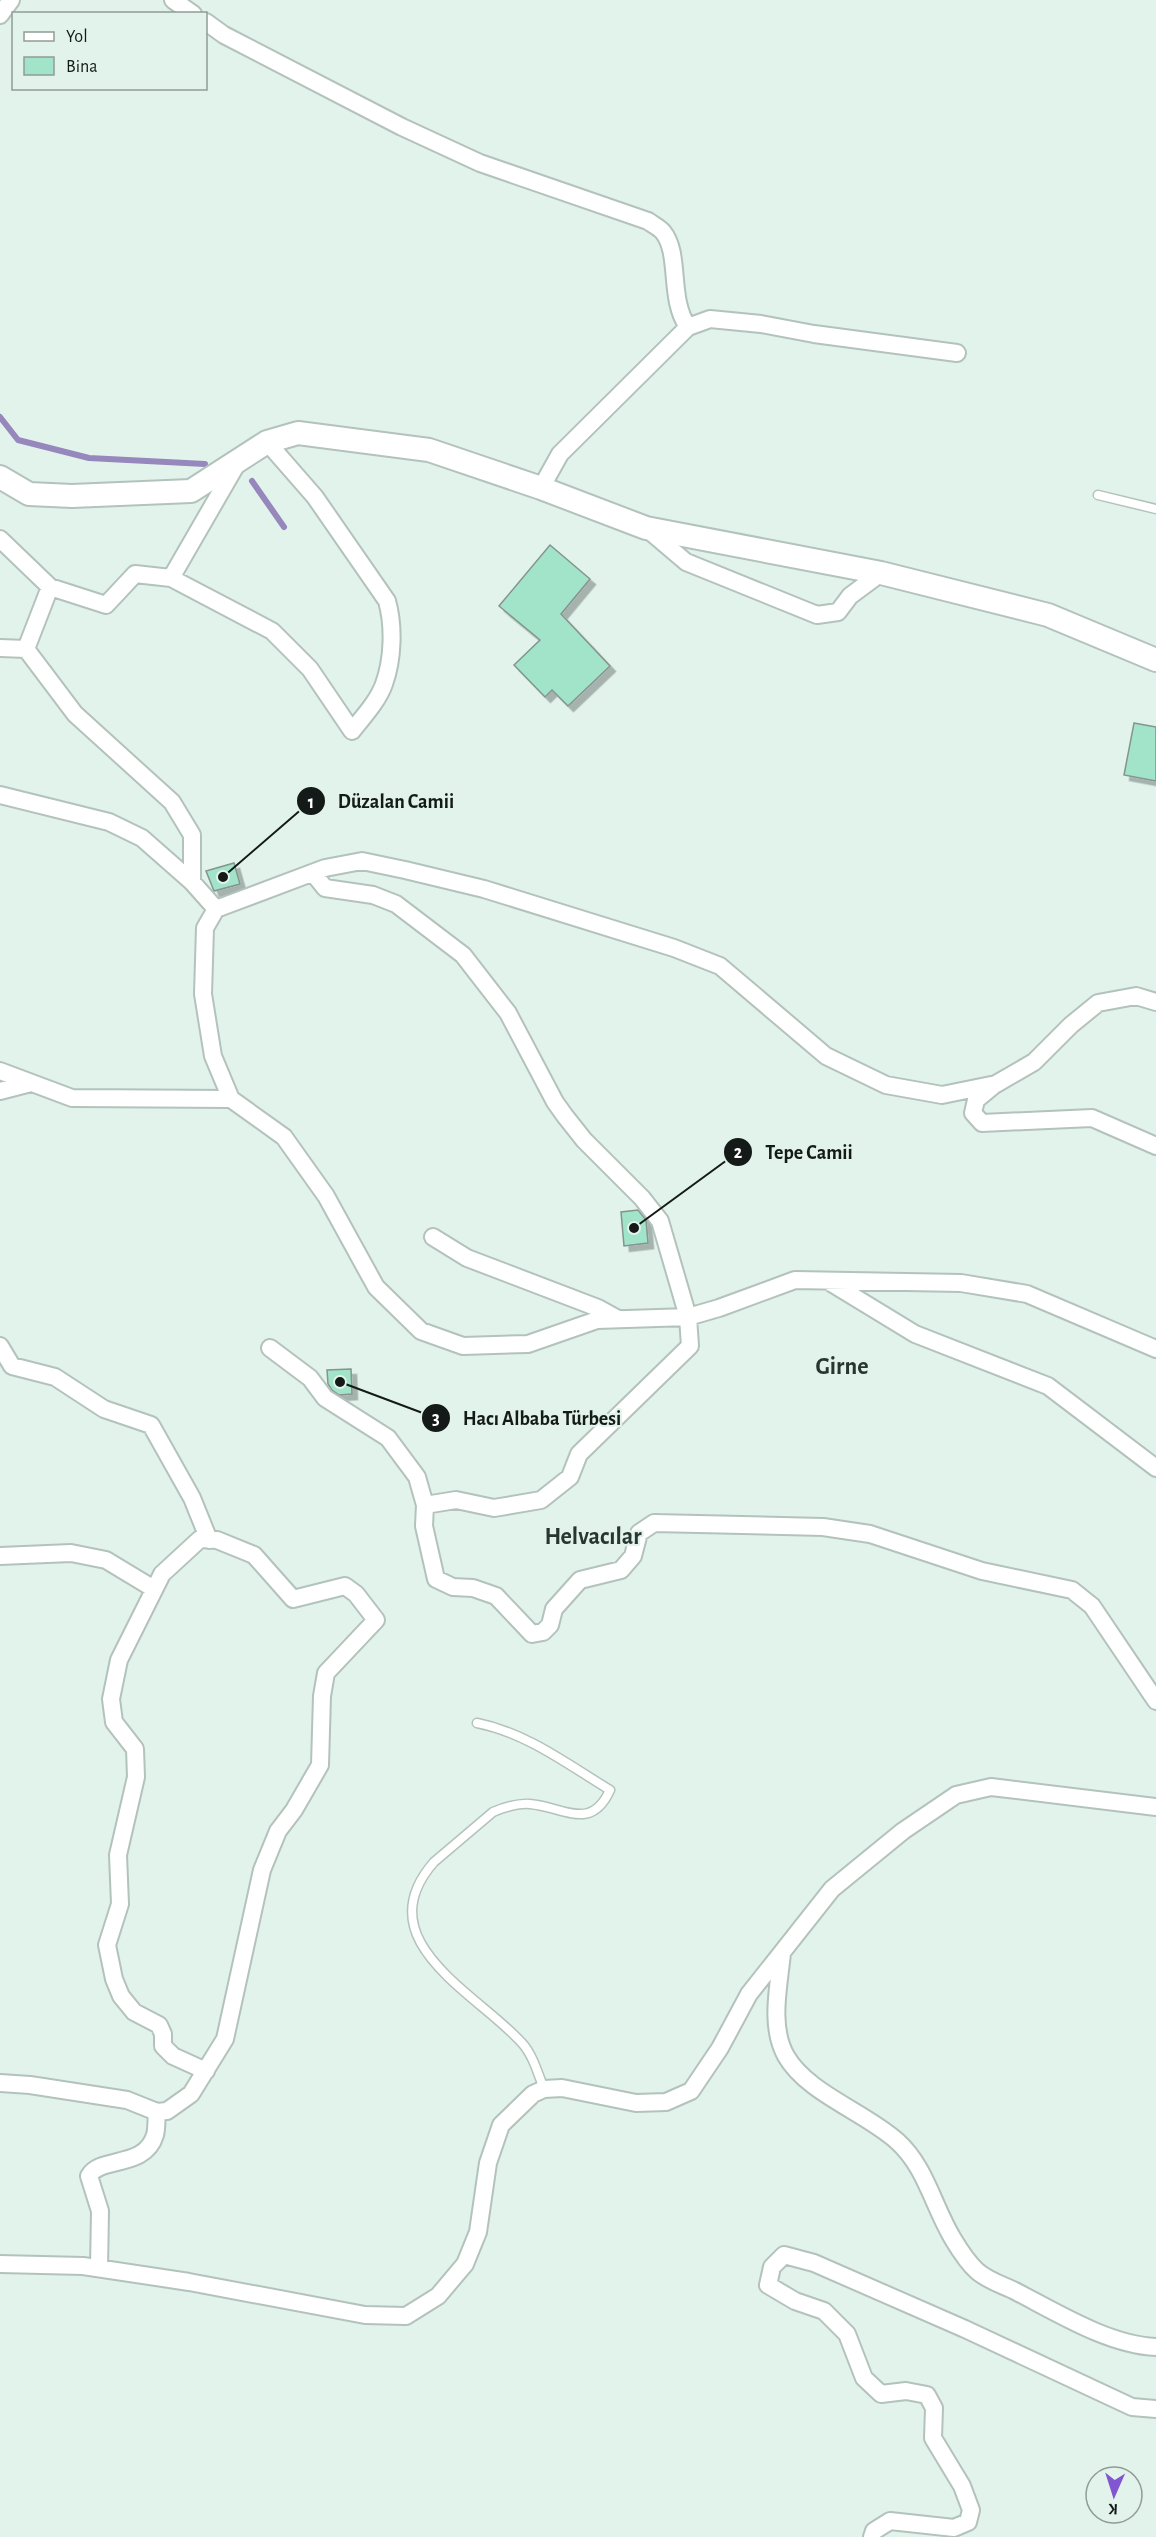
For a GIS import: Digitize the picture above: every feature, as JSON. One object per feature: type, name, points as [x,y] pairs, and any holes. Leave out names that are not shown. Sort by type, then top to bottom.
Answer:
[{"type":"street","points":[[0,15],[11,0]]},
{"type":"street","points":[[173,0],[190,12]]},
{"type":"street","points":[[207,23],[224,35],[402,127],[480,163],[648,221],[663,231],[669,245],[677,303],[681,317],[688,327]]},
{"type":"street","points":[[541,488],[560,454],[688,327],[696,322],[710,319],[761,324],[814,334],[957,353]]},
{"type":"street","points":[[0,477],[29,494],[72,496],[191,491],[267,442],[298,433],[429,450],[541,488],[646,528],[881,573],[1048,615],[1156,660]]},
{"type":"street","points":[[0,539],[50,587],[106,605],[135,574],[171,578],[272,631],[310,669],[352,731],[384,686],[390,657],[391,616],[387,600],[315,496],[267,442]]},
{"type":"street","points":[[171,578],[238,462]]},
{"type":"street","points":[[646,528],[686,562],[817,615],[838,612],[850,596],[881,573]]},
{"type":"street","points":[[26,649],[50,587]]},
{"type":"street","points":[[0,648],[26,649]]},
{"type":"street","points":[[26,649],[75,714],[172,802],[192,835],[192,882]]},
{"type":"street","points":[[0,795],[109,822],[142,838],[192,882],[216,909]]},
{"type":"street","points":[[996,1084],[942,1095],[886,1085],[826,1056],[720,966],[663,944],[484,889],[362,861],[313,873],[216,909],[205,928],[203,994],[213,1056],[231,1099],[284,1137],[326,1196],[376,1287],[421,1330],[463,1346],[528,1344],[597,1320],[688,1317],[795,1280],[961,1283],[1027,1294],[1156,1349]]},
{"type":"street","points":[[313,873],[326,888],[373,895],[396,904],[464,955],[508,1013],[546,1087],[565,1116],[584,1140],[642,1198],[660,1221],[688,1317],[690,1346],[579,1454],[570,1478],[541,1500],[494,1508],[456,1500],[425,1505]]},
{"type":"street","points":[[1156,1002],[1136,996],[1098,1003],[1071,1025],[1034,1062],[996,1084],[976,1100],[973,1113],[982,1123],[1092,1118],[1156,1146]]},
{"type":"street","points":[[0,1071],[72,1098],[231,1099]]},
{"type":"street","points":[[1,1095],[31,1083]]},
{"type":"street","points":[[433,1237],[467,1258],[598,1308],[619,1319]]},
{"type":"street","points":[[827,1280],[915,1334],[1048,1386],[1156,1468]]},
{"type":"street","points":[[0,1346],[12,1366],[55,1377],[104,1409],[151,1425],[192,1498],[209,1540]]},
{"type":"street","points":[[270,1348],[310,1377],[325,1398],[388,1438],[417,1477],[425,1505],[424,1526],[436,1579],[453,1587],[472,1588],[496,1596],[532,1634],[543,1632],[550,1625],[555,1609],[579,1580],[621,1570],[633,1556],[639,1533],[654,1523],[823,1527],[870,1534],[982,1571],[1072,1590],[1092,1606],[1156,1701]]},
{"type":"street","points":[[0,2083],[30,2085],[127,2100],[157,2112],[167,2111],[191,2094],[206,2071],[225,2039],[262,1870],[278,1831],[294,1810],[320,1765],[322,1696],[326,1673],[376,1620],[356,1594],[345,1586],[293,1599],[254,1555],[217,1540],[200,1539],[162,1574],[119,1660],[111,1700],[114,1722],[135,1749],[136,1777],[118,1855],[120,1904],[107,1945],[114,1979],[121,1996],[134,2012],[159,2025],[163,2034],[163,2046],[173,2056],[206,2071]]},
{"type":"street","points":[[0,1556],[71,1553],[106,1560],[154,1589]]},
{"type":"street","points":[[0,2264],[99,2268],[189,2282],[365,2315],[406,2316],[438,2296],[465,2264],[478,2232],[488,2163],[501,2125],[533,2094],[544,2089],[562,2088],[636,2103],[666,2102],[691,2091],[720,2048],[749,1994],[832,1889],[903,1831],[956,1795],[991,1787],[1156,1807]]},
{"type":"street","points":[[782,1953],[776,2017],[777,2032],[785,2055],[808,2080],[878,2127],[907,2152],[923,2173],[953,2239],[978,2272],[1087,2329],[1145,2347],[1156,2347]]},
{"type":"street","points":[[99,2268],[100,2211],[89,2176],[94,2169],[133,2158],[146,2149],[155,2135],[157,2112]]},
{"type":"street","points":[[872,2537],[874,2530],[890,2521],[954,2528],[968,2522],[971,2510],[962,2486],[933,2438],[934,2408],[927,2395],[906,2391],[881,2394],[864,2378],[847,2334],[824,2311],[795,2301],[768,2285],[772,2266],[784,2255],[814,2263],[965,2328],[1132,2406],[1156,2409]]},
{"type":"lane","points":[[1098,495],[1156,510]]},
{"type":"lane","points":[[477,1723],[506,1729],[610,1790],[603,1806],[590,1814],[578,1814],[529,1804],[510,1806],[493,1812],[434,1862],[422,1877],[415,1892],[412,1914],[414,1932],[422,1948],[470,1997],[522,2043],[529,2052],[544,2089]]},
{"type":"building","points":[[550,545],[590,579],[561,614],[610,666],[568,706],[552,690],[545,697],[514,665],[540,640],[499,606]]},
{"type":"building","points":[[1134,723],[1156,727],[1156,781],[1124,775]]},
{"type":"building","points":[[234,863],[240,884],[214,891],[206,871]]},
{"type":"building","points":[[638,1210],[646,1220],[648,1243],[624,1246],[621,1212]]},
{"type":"building","points":[[351,1369],[352,1394],[339,1395],[328,1384],[327,1370]]},
{"type":"waterway","points":[[0,417],[18,440],[89,458],[205,464]]},
{"type":"waterway","points":[[252,481],[284,527]]},
{"type":"place","name":"Düzalan Camii","points":[[223,877]]},
{"type":"place","name":"Tepe Camii","points":[[634,1228]]},
{"type":"place","name":"Hacı Albaba Türbesi","points":[[340,1382]]},
{"type":"district","name":"Girne","points":[[842,1366]]},
{"type":"district","name":"Helvacılar","points":[[593,1536]]}]
